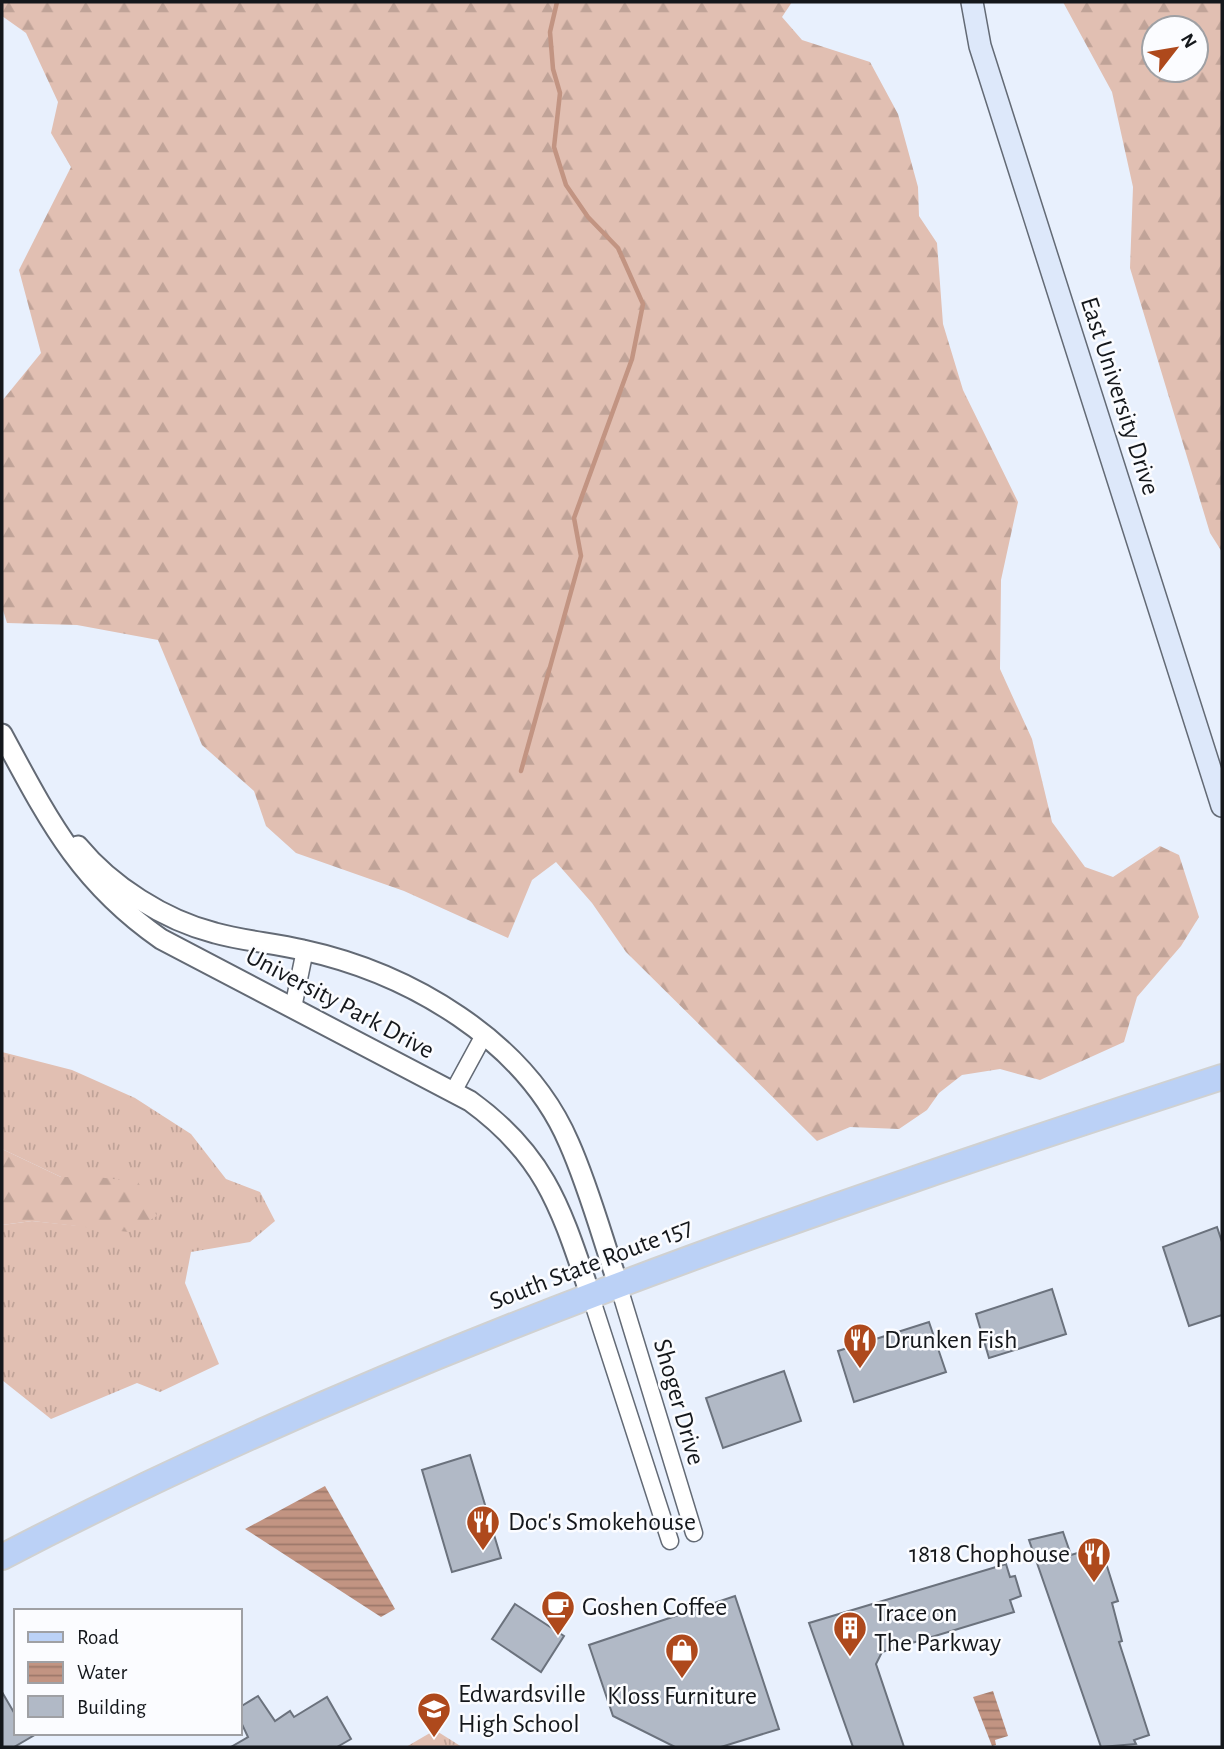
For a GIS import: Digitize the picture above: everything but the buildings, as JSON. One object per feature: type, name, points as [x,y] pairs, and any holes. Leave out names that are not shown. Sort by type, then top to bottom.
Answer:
[{"type":"main road","name":"East University Drive","points":[[972,2],[980,46],[1222,806]]},
{"type":"main road","name":"South State Route 157","points":[[2,1557],[199,1459],[461,1345],[590,1294],[848,1201],[1222,1077]]},
{"type":"street","name":"University Park Drive","points":[[2,734],[70,854],[114,903],[161,939],[453,1092],[494,1118],[521,1145],[539,1170],[562,1214],[590,1294]]},
{"type":"street","name":"University Park Drive","points":[[29,785],[80,849],[137,897],[170,915],[214,933],[305,950],[386,978],[422,995],[484,1035],[529,1080],[569,1142],[618,1284]]},
{"type":"street","points":[[293,1008],[305,950]]},
{"type":"street","points":[[453,1092],[484,1035]]},
{"type":"street","name":"Shoger Drive","points":[[618,1284],[694,1533]]},
{"type":"street","name":"Shoger Drive","points":[[590,1294],[670,1541]]},
{"type":"green space","points":[[2,2],[792,2],[782,17],[802,40],[870,62],[898,114],[918,187],[919,216],[937,243],[943,324],[963,390],[1018,502],[1001,580],[1000,669],[1032,739],[1052,822],[1085,867],[1113,877],[1160,846],[1179,855],[1199,917],[1181,946],[1137,997],[1124,1042],[1040,1080],[1000,1069],[962,1075],[939,1093],[927,1110],[899,1129],[850,1127],[817,1141],[626,952],[592,903],[556,862],[532,880],[508,938],[404,891],[296,853],[266,826],[254,791],[202,745],[158,640],[77,625],[7,623],[2,607],[2,401],[41,353],[19,270],[71,167],[51,133],[58,102],[26,33],[2,16]]},
{"type":"green space","points":[[1063,2],[1222,2],[1222,552],[1210,533],[1130,268],[1133,187],[1112,92]]},
{"type":"green space","points":[[2,1052],[72,1070],[135,1098],[191,1134],[226,1179],[260,1192],[275,1221],[250,1242],[191,1252],[185,1283],[219,1364],[160,1392],[137,1383],[51,1419],[2,1380],[2,1225],[32,1221],[80,1226],[97,1177],[61,1177],[2,1149]]},
{"type":"green space","points":[[2,1149],[61,1177],[97,1177],[138,1182],[157,1216],[129,1232],[32,1221],[2,1225]]},
{"type":"green space","name":"Edwardsville High School","points":[[435,1730],[462,1747],[406,1747]]},
{"type":"water","points":[[325,1486],[395,1609],[381,1617],[245,1529]]},
{"type":"water","points":[[993,1691],[1008,1736],[995,1740],[996,1745],[992,1746],[973,1697]]},
{"type":"waterway","points":[[521,771],[581,556],[574,518],[632,359],[643,304],[618,248],[588,217],[566,185],[554,147],[560,93],[553,69],[550,32],[557,2]]},
{"type":"place","name":"Drunken Fish","points":[[860,1370]]},
{"type":"place","name":"Doc's Smokehouse","points":[[483,1552]]},
{"type":"place","name":"1818 Chophouse","points":[[1094,1584]]},
{"type":"place","name":"Goshen Coffee","points":[[558,1637]]},
{"type":"place","name":"Trace on The Parkway","points":[[850,1658]]},
{"type":"place","name":"Kloss Furniture","points":[[682,1680]]},
{"type":"place","name":"Edwardsville High School","points":[[434,1739]]}]
